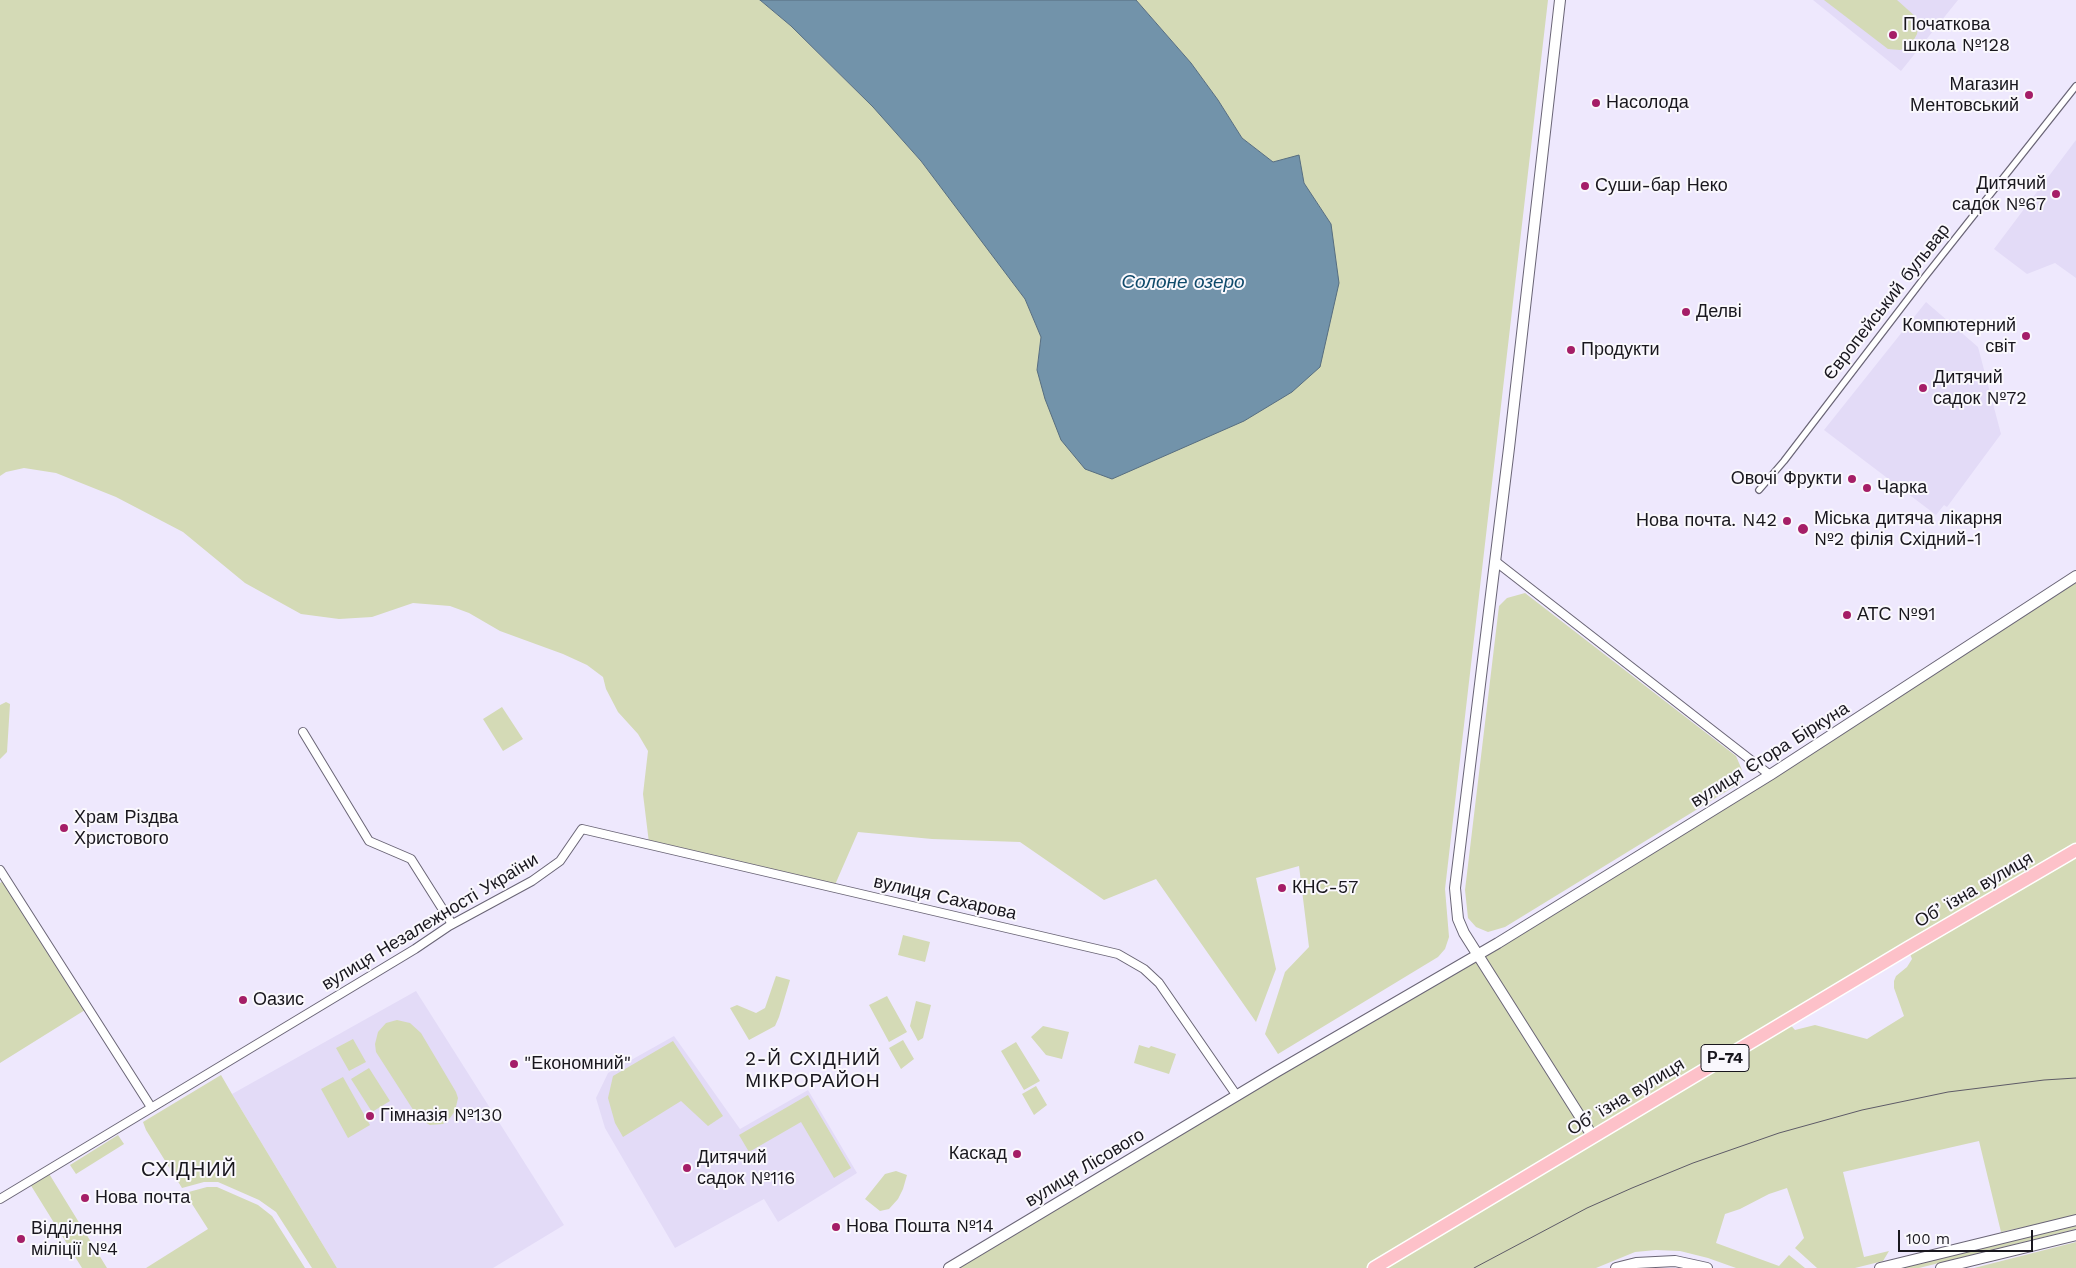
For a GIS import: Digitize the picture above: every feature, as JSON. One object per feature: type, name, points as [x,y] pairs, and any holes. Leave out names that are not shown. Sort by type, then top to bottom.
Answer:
[{"type":"main road","name":"Обʼїзна вулиця","points":[[1374,1268],[2076,850]]},
{"type":"street","points":[[1560,0],[1455,888],[1458,919],[1477,955],[1593,1136]]},
{"type":"street","name":"Європейський бульвар","points":[[1759,490],[1784,461],[1924,278],[2076,86]]},
{"type":"street","points":[[1495,561],[1770,775]]},
{"type":"street","name":"вулиця Єгора Біркуна","points":[[1237,1096],[1477,955],[1770,775],[2076,576]]},
{"type":"street","points":[[302,732],[369,841],[411,859],[452,924]]},
{"type":"street","name":"вулиця Незалежності України","points":[[0,1199],[415,949],[452,924],[532,880],[560,861],[582,829]]},
{"type":"street","name":"вулиця Сахарова","points":[[582,829],[1118,954],[1138,964],[1159,982],[1237,1096]]},
{"type":"street","points":[[0,870],[151,1107]]},
{"type":"street","name":"вулиця Лісового","points":[[949,1268],[1237,1096]]},
{"type":"street","points":[[1880,1268],[2076,1220]]},
{"type":"street","points":[[1941,1268],[2076,1235]]},
{"type":"street","points":[[1616,1268],[1636,1263],[1675,1261],[1707,1268]]},
{"type":"shaded area","name":"Початкова школа №128","points":[[1813,0],[1958,0],[1901,71]]},
{"type":"shaded area","name":"Дитячий садок №67","points":[[2076,140],[2076,278],[2055,263],[2027,274],[1994,249]]},
{"type":"shaded area","name":"Дитячий садок №72","points":[[1926,302],[1978,347],[2001,434],[1947,507],[1944,505],[1936,515],[1824,430]]},
{"type":"shaded area","name":"Гімназія №130","points":[[416,991],[564,1225],[493,1268],[337,1268],[232,1094]]},
{"type":"shaded area","name":"Дитячий садок №116","points":[[674,1036],[740,1129],[808,1090],[857,1173],[778,1222],[764,1199],[675,1248],[605,1128],[596,1098],[608,1073]]},
{"type":"green space","points":[[0,0],[760,0],[791,26],[878,112],[921,161],[977,234],[1025,299],[1041,337],[1037,370],[1331,224],[1304,183],[1299,156],[1273,162],[1242,138],[1218,100],[1191,63],[1136,0],[1548,0],[1445,889],[1449,937],[1445,949],[1438,957],[1278,1054],[1265,1034],[1285,972],[1309,947],[1299,866],[1256,878],[1276,969],[1256,1022],[1156,879],[1104,900],[1020,842],[932,839],[858,832],[834,887],[649,843],[643,794],[648,751],[638,734],[618,712],[606,689],[603,677],[587,665],[563,654],[500,631],[469,613],[450,606],[413,603],[372,617],[339,619],[301,614],[245,583],[183,532],[116,497],[56,473],[24,468],[6,472],[0,476]]},
{"type":"green space","points":[[1824,0],[1897,0],[1916,17],[1917,34],[1911,45],[1906,48],[1900,50],[1888,49]]},
{"type":"green space","points":[[2076,576],[2076,1216],[2001,1232],[1979,1141],[1843,1172],[1864,1257],[1889,1251],[1883,1261],[1855,1268],[1817,1268],[1795,1248],[1804,1238],[1787,1188],[1725,1214],[1716,1243],[1779,1266],[1789,1255],[1805,1268],[1736,1268],[1680,1251],[1656,1250],[1635,1252],[1596,1268],[949,1268],[1498,943]],"holes":[[[1908,949],[1912,959],[1907,967],[1896,976],[1894,981],[1894,988],[1904,1016],[1867,1039],[1815,1025],[1795,1030],[1787,1021]]]},
{"type":"green space","points":[[1525,593],[1736,756],[1742,770],[1740,783],[1505,927],[1488,932],[1476,927],[1468,918],[1465,890],[1499,606],[1507,598]]},
{"type":"green space","points":[[6,702],[10,704],[7,752],[0,759],[0,705]]},
{"type":"green space","points":[[502,707],[523,739],[503,751],[483,719]]},
{"type":"green space","points":[[5,879],[85,1010],[0,1063],[0,883]]},
{"type":"green space","points":[[903,935],[930,942],[925,962],[898,955]]},
{"type":"green space","points":[[776,976],[790,980],[779,1017],[775,1026],[749,1040],[730,1008],[737,1005],[756,1013],[765,1008]]},
{"type":"green space","points":[[887,996],[907,1032],[889,1042],[869,1005]]},
{"type":"green space","points":[[916,1001],[931,1005],[923,1038],[918,1041],[910,1026]]},
{"type":"green space","points":[[397,1020],[410,1023],[421,1033],[456,1092],[458,1098],[455,1111],[443,1124],[430,1125],[419,1119],[376,1052],[375,1044],[378,1032],[386,1023]]},
{"type":"green space","points":[[1043,1026],[1069,1032],[1062,1059],[1046,1055],[1031,1037]]},
{"type":"green space","points":[[353,1039],[366,1062],[349,1071],[336,1048]]},
{"type":"green space","points":[[903,1040],[914,1059],[901,1069],[889,1048]]},
{"type":"green space","points":[[673,1041],[723,1116],[708,1126],[681,1101],[623,1137],[615,1123],[608,1098],[613,1076]]},
{"type":"green space","points":[[1016,1042],[1040,1081],[1024,1090],[1001,1051]]},
{"type":"green space","points":[[1139,1045],[1149,1048],[1151,1046],[1176,1054],[1169,1074],[1134,1063]]},
{"type":"green space","points":[[369,1068],[390,1101],[372,1112],[351,1079]]},
{"type":"green space","points":[[221,1075],[337,1268],[312,1268],[276,1212],[259,1200],[218,1182],[204,1182],[182,1188],[146,1130],[143,1122]]},
{"type":"green space","points":[[343,1077],[370,1125],[348,1138],[321,1089]]},
{"type":"green space","points":[[1036,1086],[1047,1105],[1034,1115],[1022,1094]]},
{"type":"green space","points":[[808,1095],[851,1168],[834,1178],[801,1122],[749,1152],[739,1135]]},
{"type":"green space","points":[[118,1135],[124,1144],[76,1174],[70,1165]]},
{"type":"green space","points":[[896,1171],[907,1175],[903,1189],[898,1199],[889,1209],[880,1211],[865,1199],[885,1174]]},
{"type":"green space","points":[[48,1172],[107,1268],[82,1268],[30,1184]]},
{"type":"green space","points":[[207,1187],[217,1187],[258,1205],[272,1216],[305,1268],[146,1268],[208,1229],[185,1193]]},
{"type":"green space","points":[[2076,1224],[2076,1229],[1919,1268],[1902,1268]]},
{"type":"green space","points":[[2076,1242],[2076,1268],[1974,1268]]},
{"type":"water","name":"Солоне озеро","points":[[760,0],[1136,0],[1191,63],[1218,100],[1242,138],[1273,162],[1299,155],[1304,183],[1331,224],[1339,283],[1320,367],[1292,392],[1244,421],[1112,479],[1085,469],[1061,440],[1045,399],[1037,370],[1041,337],[1025,299],[921,161],[873,107],[791,26]]},
{"type":"tram line","points":[[1474,1268],[1587,1208],[1632,1188],[1693,1163],[1779,1133],[1862,1110],[1948,1092],[2076,1078]]},
{"type":"place","name":"Початкова школа №128","points":[[1893,35]]},
{"type":"place","name":"Магазин Ментовський","points":[[2029,95]]},
{"type":"place","name":"Насолода","points":[[1596,103]]},
{"type":"place","name":"Суши-бар Неко","points":[[1585,186]]},
{"type":"place","name":"Дитячий садок №67","points":[[2056,194]]},
{"type":"place","name":"Делві","points":[[1686,312]]},
{"type":"place","name":"Компютерний світ","points":[[2026,336]]},
{"type":"place","name":"Продукти","points":[[1571,350]]},
{"type":"place","name":"Дитячий садок №72","points":[[1923,388]]},
{"type":"place","name":"Овочі Фрукти","points":[[1852,479]]},
{"type":"place","name":"Чарка","points":[[1867,488]]},
{"type":"place","name":"Нова почта. N42","points":[[1787,521]]},
{"type":"place","name":"Міська дитяча лікарня №2 філія Східний-1","points":[[1803,529]]},
{"type":"place","name":"АТС №91","points":[[1847,615]]},
{"type":"place","name":"Храм Різдва Христового","points":[[64,828]]},
{"type":"place","name":"КНС-57","points":[[1282,888]]},
{"type":"place","name":"Оазис","points":[[243,1000]]},
{"type":"place","name":"\"Економний\"","points":[[514,1064]]},
{"type":"place","name":"Гімназія №130","points":[[370,1116]]},
{"type":"place","name":"Каскад","points":[[1017,1154]]},
{"type":"place","name":"Дитячий садок №116","points":[[687,1168]]},
{"type":"place","name":"Нова почта","points":[[85,1198]]},
{"type":"place","name":"Нова Пошта №14","points":[[836,1227]]},
{"type":"place","name":"Відділення міліції №4","points":[[21,1239]]},
{"type":"district","name":"2-Й СХІДНИЙ МІКРОРАЙОН","points":[[813,1070]]},
{"type":"district","name":"СХІДНИЙ","points":[[189,1170]]}]
